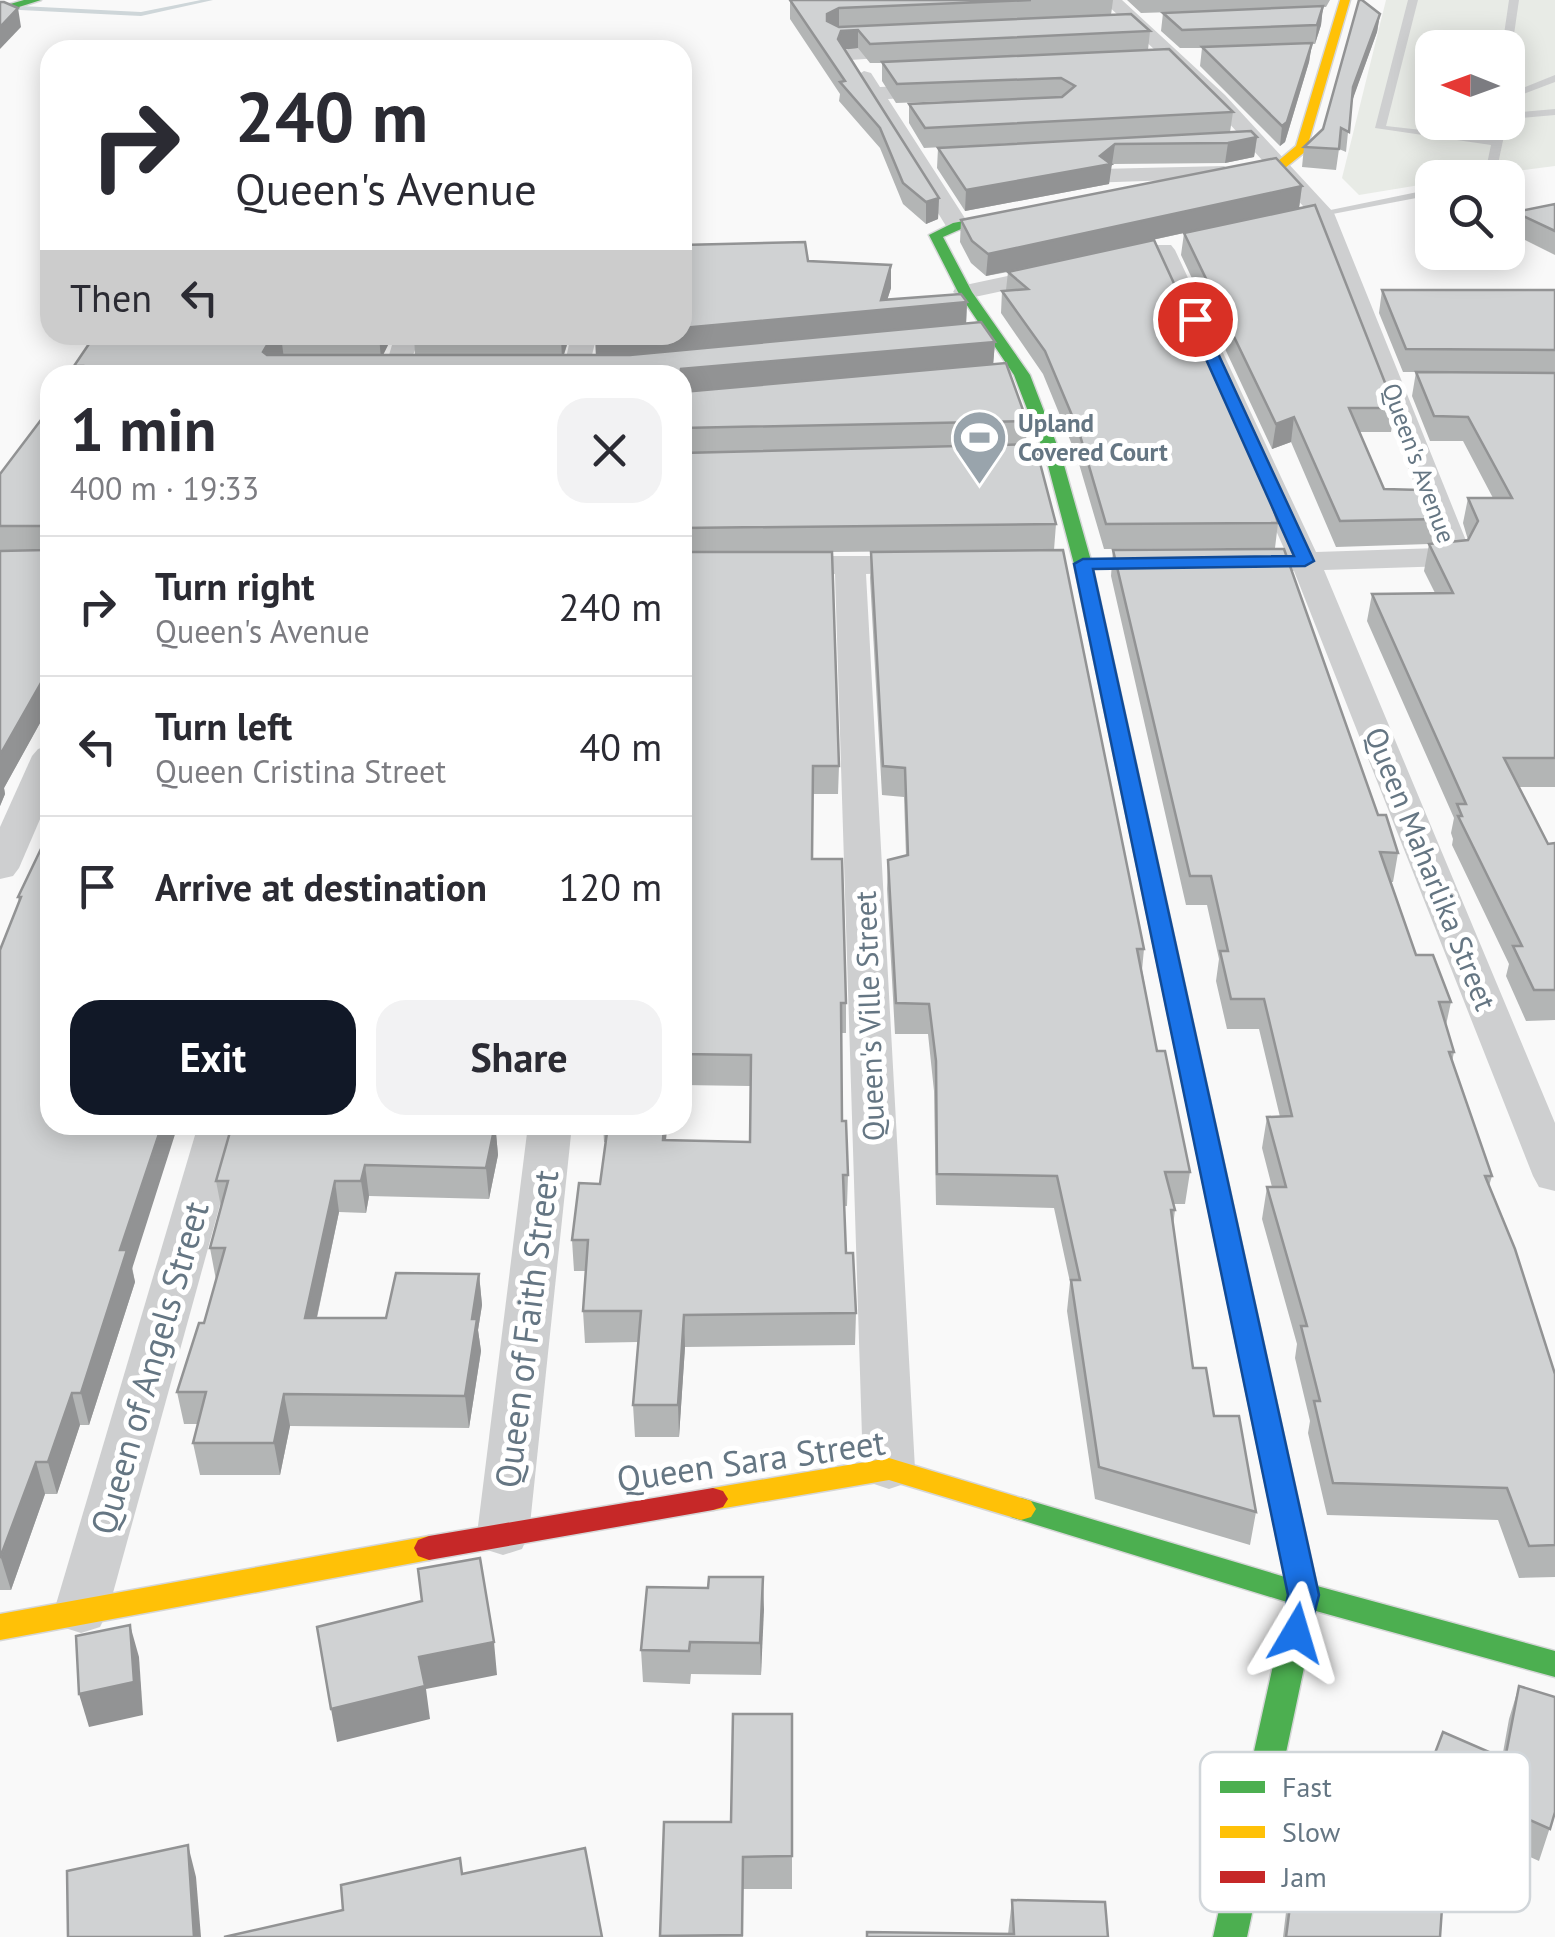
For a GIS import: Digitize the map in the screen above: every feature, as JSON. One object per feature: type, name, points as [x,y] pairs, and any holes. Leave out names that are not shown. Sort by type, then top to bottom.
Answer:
[{"type":"street","points":[[0,10],[34,0]]},
{"type":"street","points":[[1114,3],[1154,4]]},
{"type":"street","points":[[1114,3],[1149,50],[1210,56]]},
{"type":"street","points":[[1149,50],[1170,21]]},
{"type":"street","points":[[1098,24],[1194,77],[1231,75]]},
{"type":"street","points":[[915,32],[838,36],[886,114],[909,135],[914,159],[939,182],[958,226]]},
{"type":"street","points":[[1088,201],[1282,164],[1302,148],[1326,37]]},
{"type":"street","points":[[1149,50],[1188,39]]},
{"type":"street","points":[[850,54],[940,50]]},
{"type":"street","points":[[862,74],[953,69]]},
{"type":"street","name":"Queen's Avenue","points":[[1194,77],[1282,164],[1322,214],[1366,302],[1390,384],[1454,548],[1449,557],[1438,558],[1212,564]]},
{"type":"street","points":[[874,93],[968,89]]},
{"type":"street","points":[[886,114],[944,112]]},
{"type":"street","points":[[1200,121],[1236,118]]},
{"type":"street","points":[[1218,142],[1257,140]]},
{"type":"street","points":[[914,159],[950,157]]},
{"type":"street","points":[[1102,157],[1125,175]]},
{"type":"street","points":[[1027,179],[1224,173]]},
{"type":"street","points":[[1051,208],[936,234],[965,292],[1022,375],[1054,458],[1083,564],[1304,1595],[1270,1752]]},
{"type":"street","points":[[1286,222],[1322,214]]},
{"type":"street","name":"Queen Maharlika Street","points":[[1163,250],[1305,561],[1555,1176]]},
{"type":"street","points":[[965,292],[1091,265]]},
{"type":"street","points":[[958,338],[996,334]]},
{"type":"street","points":[[984,378],[1022,375]]},
{"type":"street","points":[[1390,384],[1426,384]]},
{"type":"street","points":[[1019,458],[1054,458]]},
{"type":"street","points":[[692,564],[946,565]]},
{"type":"street","name":"Queen's Ville Street","points":[[850,564],[889,1469]]},
{"type":"street","points":[[1044,564],[1120,564]]},
{"type":"street","points":[[0,868],[40,778]]},
{"type":"street","name":"Queen of Angels Street","points":[[82,1611],[217,1135]]},
{"type":"street","name":"Queen of Faith Street","points":[[503,1534],[549,1135]]},
{"type":"street","name":"Queen Sara Street","points":[[0,1627],[503,1534],[889,1469],[1304,1595],[1555,1664]]},
{"type":"street","points":[[1230,1937],[1235,1912]]},
{"type":"lane","points":[[1413,0],[1380,128],[1497,142],[1493,160]]},
{"type":"lane","points":[[1510,30],[1514,0]]},
{"type":"lane","points":[[1525,90],[1555,78]]},
{"type":"lane","points":[[1525,115],[1555,112]]},
{"type":"lane","points":[[1322,214],[1415,195]]},
{"type":"shaded area","points":[[1386,0],[1555,0],[1555,166],[1525,170],[1525,160],[1415,160],[1415,186],[1359,195],[1342,178]]},
{"type":"building","points":[[790,0],[1031,0],[839,8],[827,14],[827,21],[839,27],[1131,14],[1150,31],[870,44],[858,30],[841,31],[838,39],[939,198],[926,202],[903,183],[880,128],[840,82],[845,81]]},
{"type":"building","points":[[1359,0],[1380,14],[1353,87],[1349,132],[1341,128],[1339,149],[1304,147],[1323,129]]},
{"type":"building","points":[[0,2],[18,8],[0,27]]},
{"type":"building","points":[[1323,6],[1317,25],[1182,30],[1163,13]]},
{"type":"building","points":[[1312,43],[1287,122],[1282,126],[1202,47]]},
{"type":"building","points":[[1169,49],[1233,112],[925,128],[909,104],[1062,97],[1075,86],[1061,78],[897,84],[882,62]]},
{"type":"building","points":[[1251,131],[1257,137],[1228,143],[1115,144],[1100,156],[1111,164],[966,190],[938,148]]},
{"type":"building","points":[[1276,158],[1302,186],[988,254],[972,241],[961,220]]},
{"type":"building","points":[[1555,204],[1555,231],[1525,217],[1525,210]]},
{"type":"building","points":[[1315,205],[1395,408],[1349,408],[1384,489],[1421,490],[1425,497],[1430,497],[1438,519],[1340,521],[1294,417],[1276,424],[1184,233]]},
{"type":"building","points":[[1154,240],[1264,479],[1278,523],[1106,524],[1079,432],[1045,351],[1002,291],[1028,289],[1008,272]]},
{"type":"building","points":[[805,242],[808,261],[891,265],[881,300],[961,294],[967,302],[692,327],[692,245]]},
{"type":"building","points":[[1382,290],[1555,290],[1555,350],[1406,349]]},
{"type":"building","points":[[981,322],[995,342],[692,368],[692,365],[75,365],[88,345],[267,345],[263,352],[267,355],[630,355]]},
{"type":"building","points":[[1006,363],[1027,421],[692,428],[692,391]]},
{"type":"building","points":[[1416,372],[1555,373],[1555,758],[1504,758],[1548,844],[1555,843],[1555,990],[1534,990],[1513,946],[1522,946],[1458,816],[1462,816],[1457,804],[1466,804],[1372,594],[1453,593],[1429,544],[1468,540],[1478,521],[1468,498],[1512,498],[1468,417],[1434,416]]},
{"type":"building","points":[[40,421],[40,526],[0,526],[0,474]]},
{"type":"building","points":[[1035,444],[1056,524],[692,528],[692,453]]},
{"type":"building","points":[[1284,549],[1378,815],[1386,815],[1398,853],[1380,852],[1416,955],[1433,955],[1451,1002],[1439,1002],[1454,1052],[1449,1052],[1492,1176],[1485,1176],[1515,1249],[1555,1374],[1555,1545],[1529,1546],[1507,1488],[1333,1483],[1314,1401],[1320,1401],[1301,1326],[1307,1326],[1267,1187],[1286,1187],[1267,1117],[1292,1116],[1264,999],[1231,999],[1220,951],[1228,951],[1211,876],[1190,876],[1113,550]]},
{"type":"building","points":[[40,550],[40,685],[0,755],[0,551]]},
{"type":"building","points":[[1063,550],[1144,949],[1137,949],[1157,1051],[1165,1051],[1190,1172],[1165,1172],[1175,1210],[1171,1210],[1193,1368],[1206,1368],[1214,1416],[1239,1416],[1256,1512],[1099,1467],[1071,1280],[1080,1280],[1057,1176],[937,1174],[936,1061],[929,1004],[896,1003],[888,860],[908,855],[905,768],[883,766],[871,552]]},
{"type":"building","points":[[692,552],[832,552],[839,766],[813,766],[812,859],[842,859],[846,1003],[841,1003],[842,1121],[846,1121],[848,1175],[843,1175],[846,1253],[853,1253],[856,1313],[684,1315],[678,1405],[633,1405],[641,1311],[583,1311],[588,1240],[572,1240],[579,1183],[600,1184],[607,1135],[750,1142],[751,1055],[692,1054]]},
{"type":"building","points":[[40,851],[40,1135],[159,1135],[120,1250],[127,1250],[81,1393],[72,1393],[48,1462],[36,1462],[0,1558],[0,950],[18,897]]},
{"type":"building","points":[[229,1135],[493,1135],[486,1168],[365,1165],[361,1181],[335,1181],[305,1318],[386,1318],[396,1273],[479,1274],[472,1319],[477,1319],[465,1396],[284,1394],[274,1443],[193,1443],[206,1392],[177,1392],[199,1323],[204,1323],[225,1248],[210,1248],[228,1181],[216,1181]]},
{"type":"building","points":[[480,1558],[494,1642],[419,1657],[425,1686],[331,1709],[317,1627],[422,1601],[418,1569]]},
{"type":"building","points":[[709,1577],[763,1577],[760,1643],[690,1642],[689,1651],[641,1650],[647,1587],[708,1588]]},
{"type":"building","points":[[130,1625],[134,1682],[79,1694],[76,1636]]},
{"type":"building","points":[[1519,1686],[1555,1697],[1555,1812],[1550,1829],[1530,1820],[1530,1752],[1506,1752]]},
{"type":"building","points":[[733,1714],[792,1714],[792,1856],[743,1857],[742,1935],[660,1936],[664,1822],[731,1822]]},
{"type":"building","points":[[1443,1732],[1489,1752],[1435,1752]]},
{"type":"building","points":[[188,1845],[194,1937],[68,1937],[67,1871]]},
{"type":"building","points":[[585,1848],[602,1937],[224,1937],[343,1910],[341,1885],[460,1858],[462,1874]]},
{"type":"building","points":[[1012,1900],[1105,1902],[1108,1937],[867,1937],[867,1932],[1014,1934]]},
{"type":"building","points":[[1289,1912],[1442,1912],[1440,1937],[1286,1937]]},
{"type":"waterway","points":[[0,7],[141,14],[210,0]]},
{"type":"traffic: fast","points":[[0,10],[36,0]]},
{"type":"traffic: fast","points":[[1032,212],[958,226],[936,235],[965,292],[1022,375],[1054,458],[1083,564],[1198,1100]]},
{"type":"traffic: fast","points":[[1262,1400],[1304,1595],[1270,1752]]},
{"type":"traffic: fast","points":[[1021,1509],[1304,1595],[1555,1664]]},
{"type":"traffic: fast","points":[[1230,1937],[1235,1912]]},
{"type":"traffic: slow","points":[[1210,176],[1281,165],[1302,148],[1345,0]]},
{"type":"traffic: slow","points":[[713,1499],[889,1469],[1021,1509]]},
{"type":"traffic: slow","points":[[0,1627],[429,1548]]},
{"type":"traffic: jam","points":[[1198,1100],[1262,1400]]},
{"type":"traffic: jam","points":[[429,1548],[713,1499]]},
{"type":"place","name":"Upland Covered Court","points":[[979,486]]},
{"type":"route","points":[[1195,319],[1305,561],[1083,564],[1304,1595],[1296,1633]]}]
